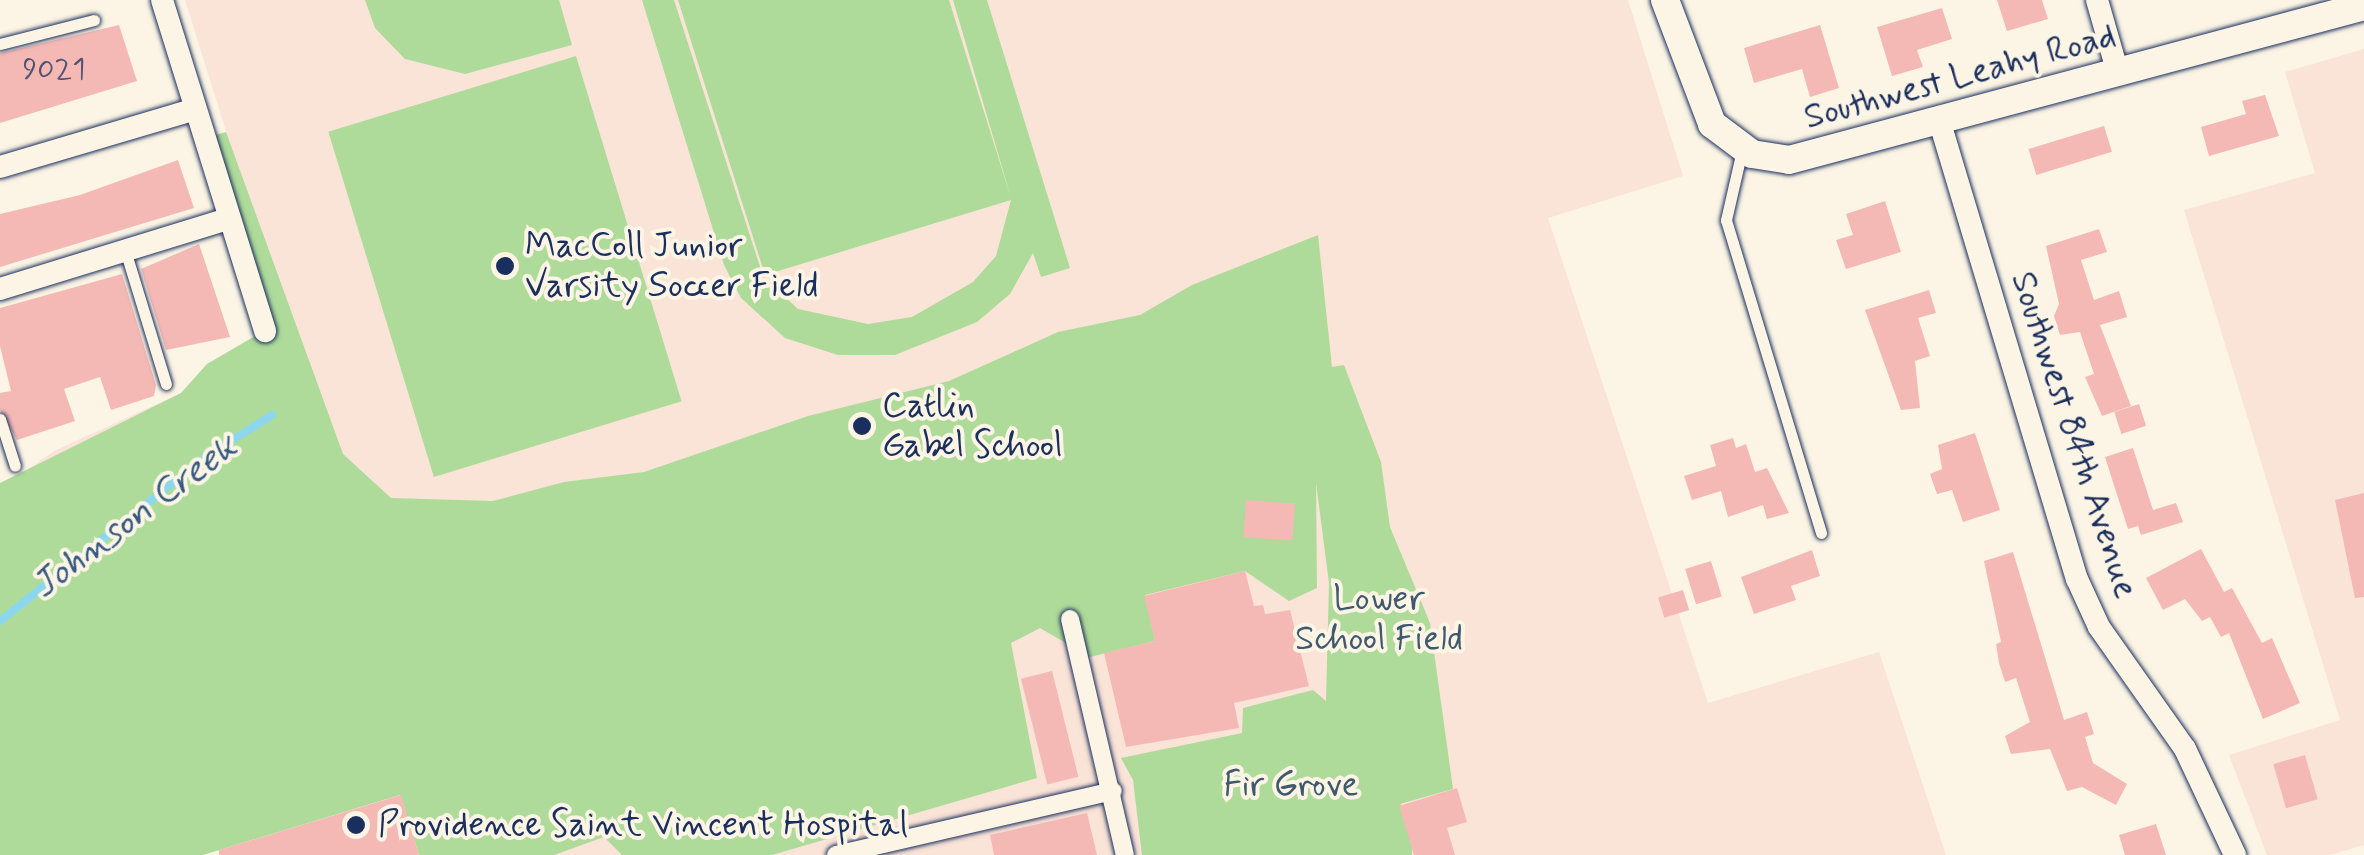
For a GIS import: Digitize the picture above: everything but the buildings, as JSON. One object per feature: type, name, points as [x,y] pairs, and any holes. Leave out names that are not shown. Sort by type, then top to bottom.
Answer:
[{"type":"street","points":[[162,0],[192,110],[265,331]]},
{"type":"street","points":[[1666,0],[1698,97],[1712,124],[1742,150]]},
{"type":"street","points":[[2096,0],[2118,73]]},
{"type":"street","name":"Southwest Leahy Road","points":[[1742,150],[1789,160],[1940,123],[2364,6]]},
{"type":"street","points":[[0,168],[192,110]]},
{"type":"street","name":"Southwest 84th Avenue","points":[[1940,123],[2076,579],[2099,627],[2185,749],[2234,855]]},
{"type":"street","points":[[0,289],[228,219]]},
{"type":"street","points":[[1070,619],[1125,855]]},
{"type":"street","points":[[836,855],[1113,792]]},
{"type":"lane","points":[[0,44],[94,20]]},
{"type":"lane","points":[[1742,150],[1726,220],[1821,532]]},
{"type":"lane","points":[[125,250],[166,384]]},
{"type":"lane","points":[[0,419],[15,466]]},
{"type":"shaded area","name":"Catlin Gabel School","points":[[185,0],[1628,0],[1683,176],[1548,218],[1708,703],[1879,652],[1946,855],[456,855],[0,489],[54,451],[181,393],[207,364],[267,329],[226,131]]},
{"type":"shaded area","points":[[2364,49],[2364,845],[2330,855],[2267,855],[2229,755],[2340,720],[2184,210],[2315,173],[2285,72]]},
{"type":"green space","points":[[365,0],[559,0],[572,45],[465,74],[405,59],[375,28]]},
{"type":"green space","points":[[642,0],[674,0],[763,276],[798,309],[868,324],[912,317],[973,282],[996,256],[1011,200],[765,275],[678,0],[949,0],[1011,198],[953,0],[987,0],[1070,268],[1041,277],[1033,253],[1010,294],[977,322],[895,355],[838,355],[785,338],[741,298],[724,265]]},
{"type":"green space","name":"MacColl Junior Varsity Soccer Field","points":[[576,56],[682,401],[434,477],[328,132]]},
{"type":"green space","points":[[226,132],[343,454],[391,498],[493,501],[564,482],[644,472],[808,416],[949,381],[1058,332],[1140,315],[1192,285],[1318,235],[1332,367],[1344,365],[1381,462],[1390,527],[1430,623],[1453,789],[1400,804],[1414,817],[1412,855],[1142,855],[1133,780],[1121,758],[1242,733],[1243,708],[1313,690],[1326,701],[1329,583],[1316,483],[1317,588],[1289,601],[1245,571],[1145,595],[1155,641],[1090,657],[1040,628],[1011,643],[1037,778],[772,855],[622,855],[604,837],[554,855],[419,855],[400,795],[203,855],[0,855],[0,483],[181,393],[207,364],[267,329],[207,137]]},
{"type":"waterway","name":"Johnson Creek","points":[[0,621],[207,456],[272,415]]},
{"type":"place","name":"MacColl Junior Varsity Soccer Field","points":[[505,266]]},
{"type":"place","name":"Catlin Gabel School","points":[[862,426]]},
{"type":"place","name":"Providence Saint Vincent Hospital","points":[[356,825]]},
{"type":"park label","name":"Lower School Field","points":[[1379,619]]},
{"type":"park label","name":"Fir Grove","points":[[1291,785]]}]
